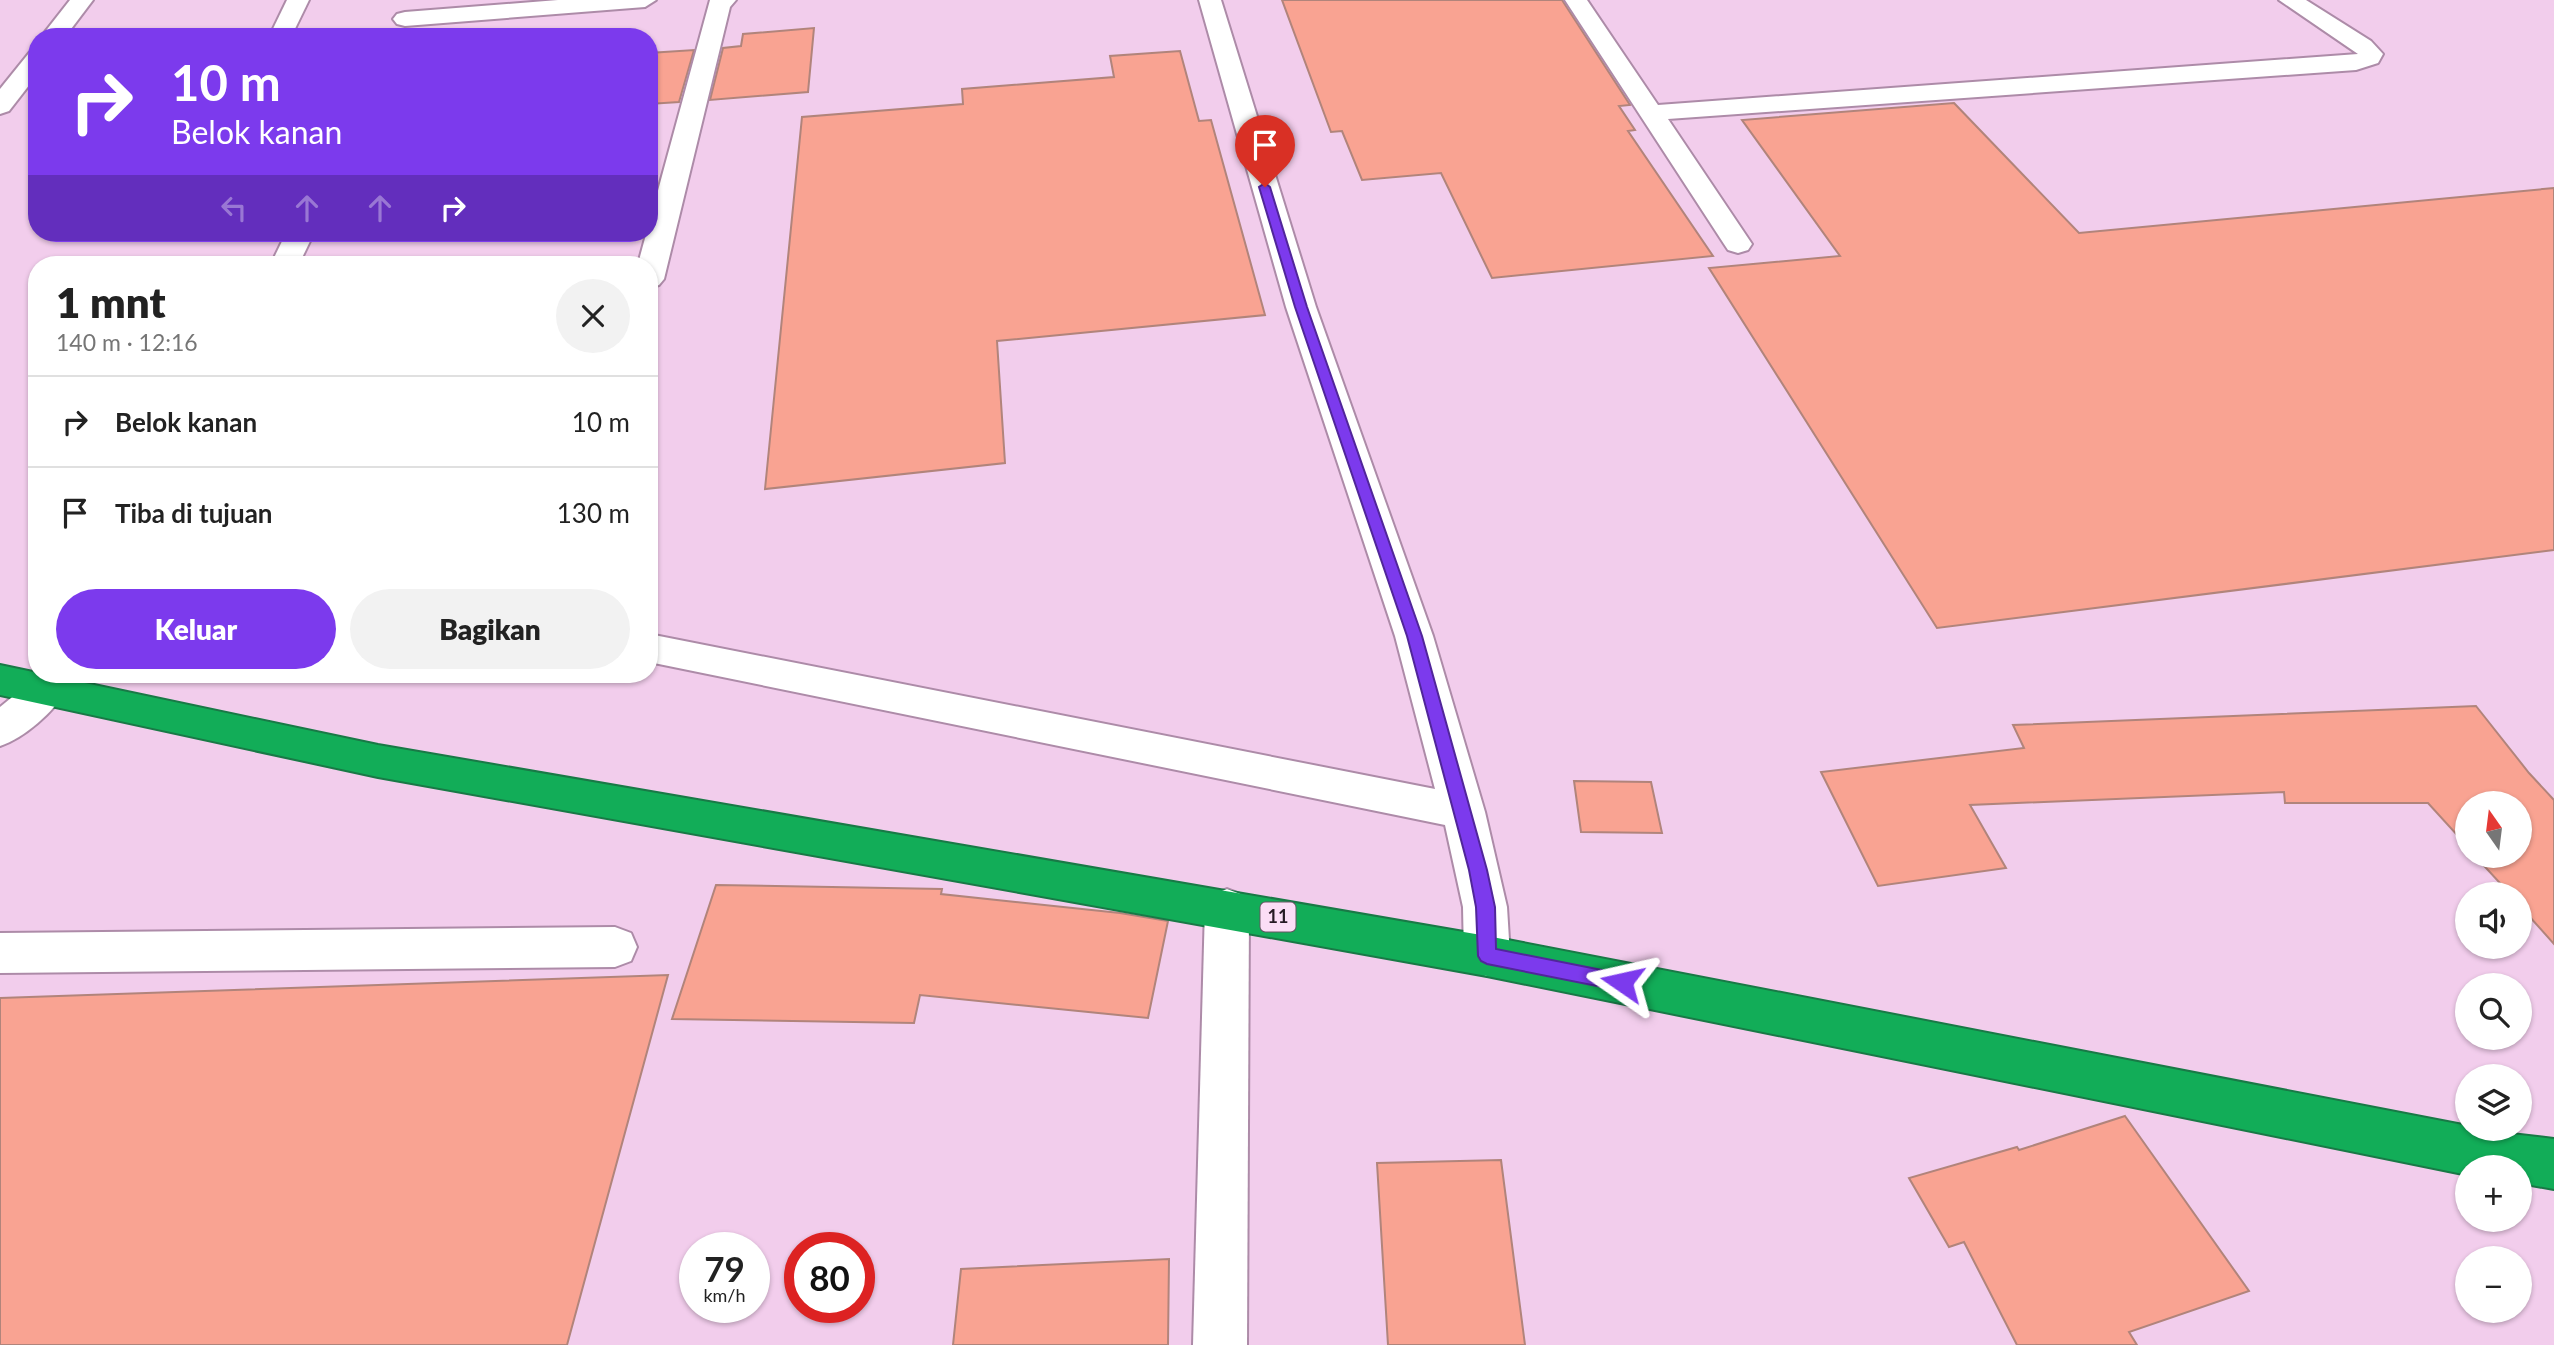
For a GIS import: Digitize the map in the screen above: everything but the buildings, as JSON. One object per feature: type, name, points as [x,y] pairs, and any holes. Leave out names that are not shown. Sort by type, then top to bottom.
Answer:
[{"type":"highway","name":"11","points":[[0,680],[378,761],[1227,908],[1487,956],[2468,1151],[2554,1164]]},
{"type":"street","points":[[60,28],[82,0]]},
{"type":"street","points":[[284,28],[298,0]]},
{"type":"street","points":[[405,19],[645,0]]},
{"type":"street","points":[[655,256],[719,3],[725,0]]},
{"type":"street","points":[[1210,0],[1301,307],[1414,636],[1464,812],[1485,907],[1487,956]]},
{"type":"street","points":[[1576,0],[1738,244]]},
{"type":"street","points":[[1651,113],[2342,64],[2370,58],[2371,54],[2363,46],[2290,0]]},
{"type":"street","points":[[0,106],[28,70]]},
{"type":"street","points":[[658,650],[1464,812]]},
{"type":"street","points":[[0,730],[47,690]]},
{"type":"street","points":[[1220,1345],[1227,908]]},
{"type":"street","points":[[0,953],[615,947]]},
{"type":"route","points":[[1265,187],[1301,307],[1414,636],[1478,870],[1485,907],[1487,956],[1622,982]]}]
